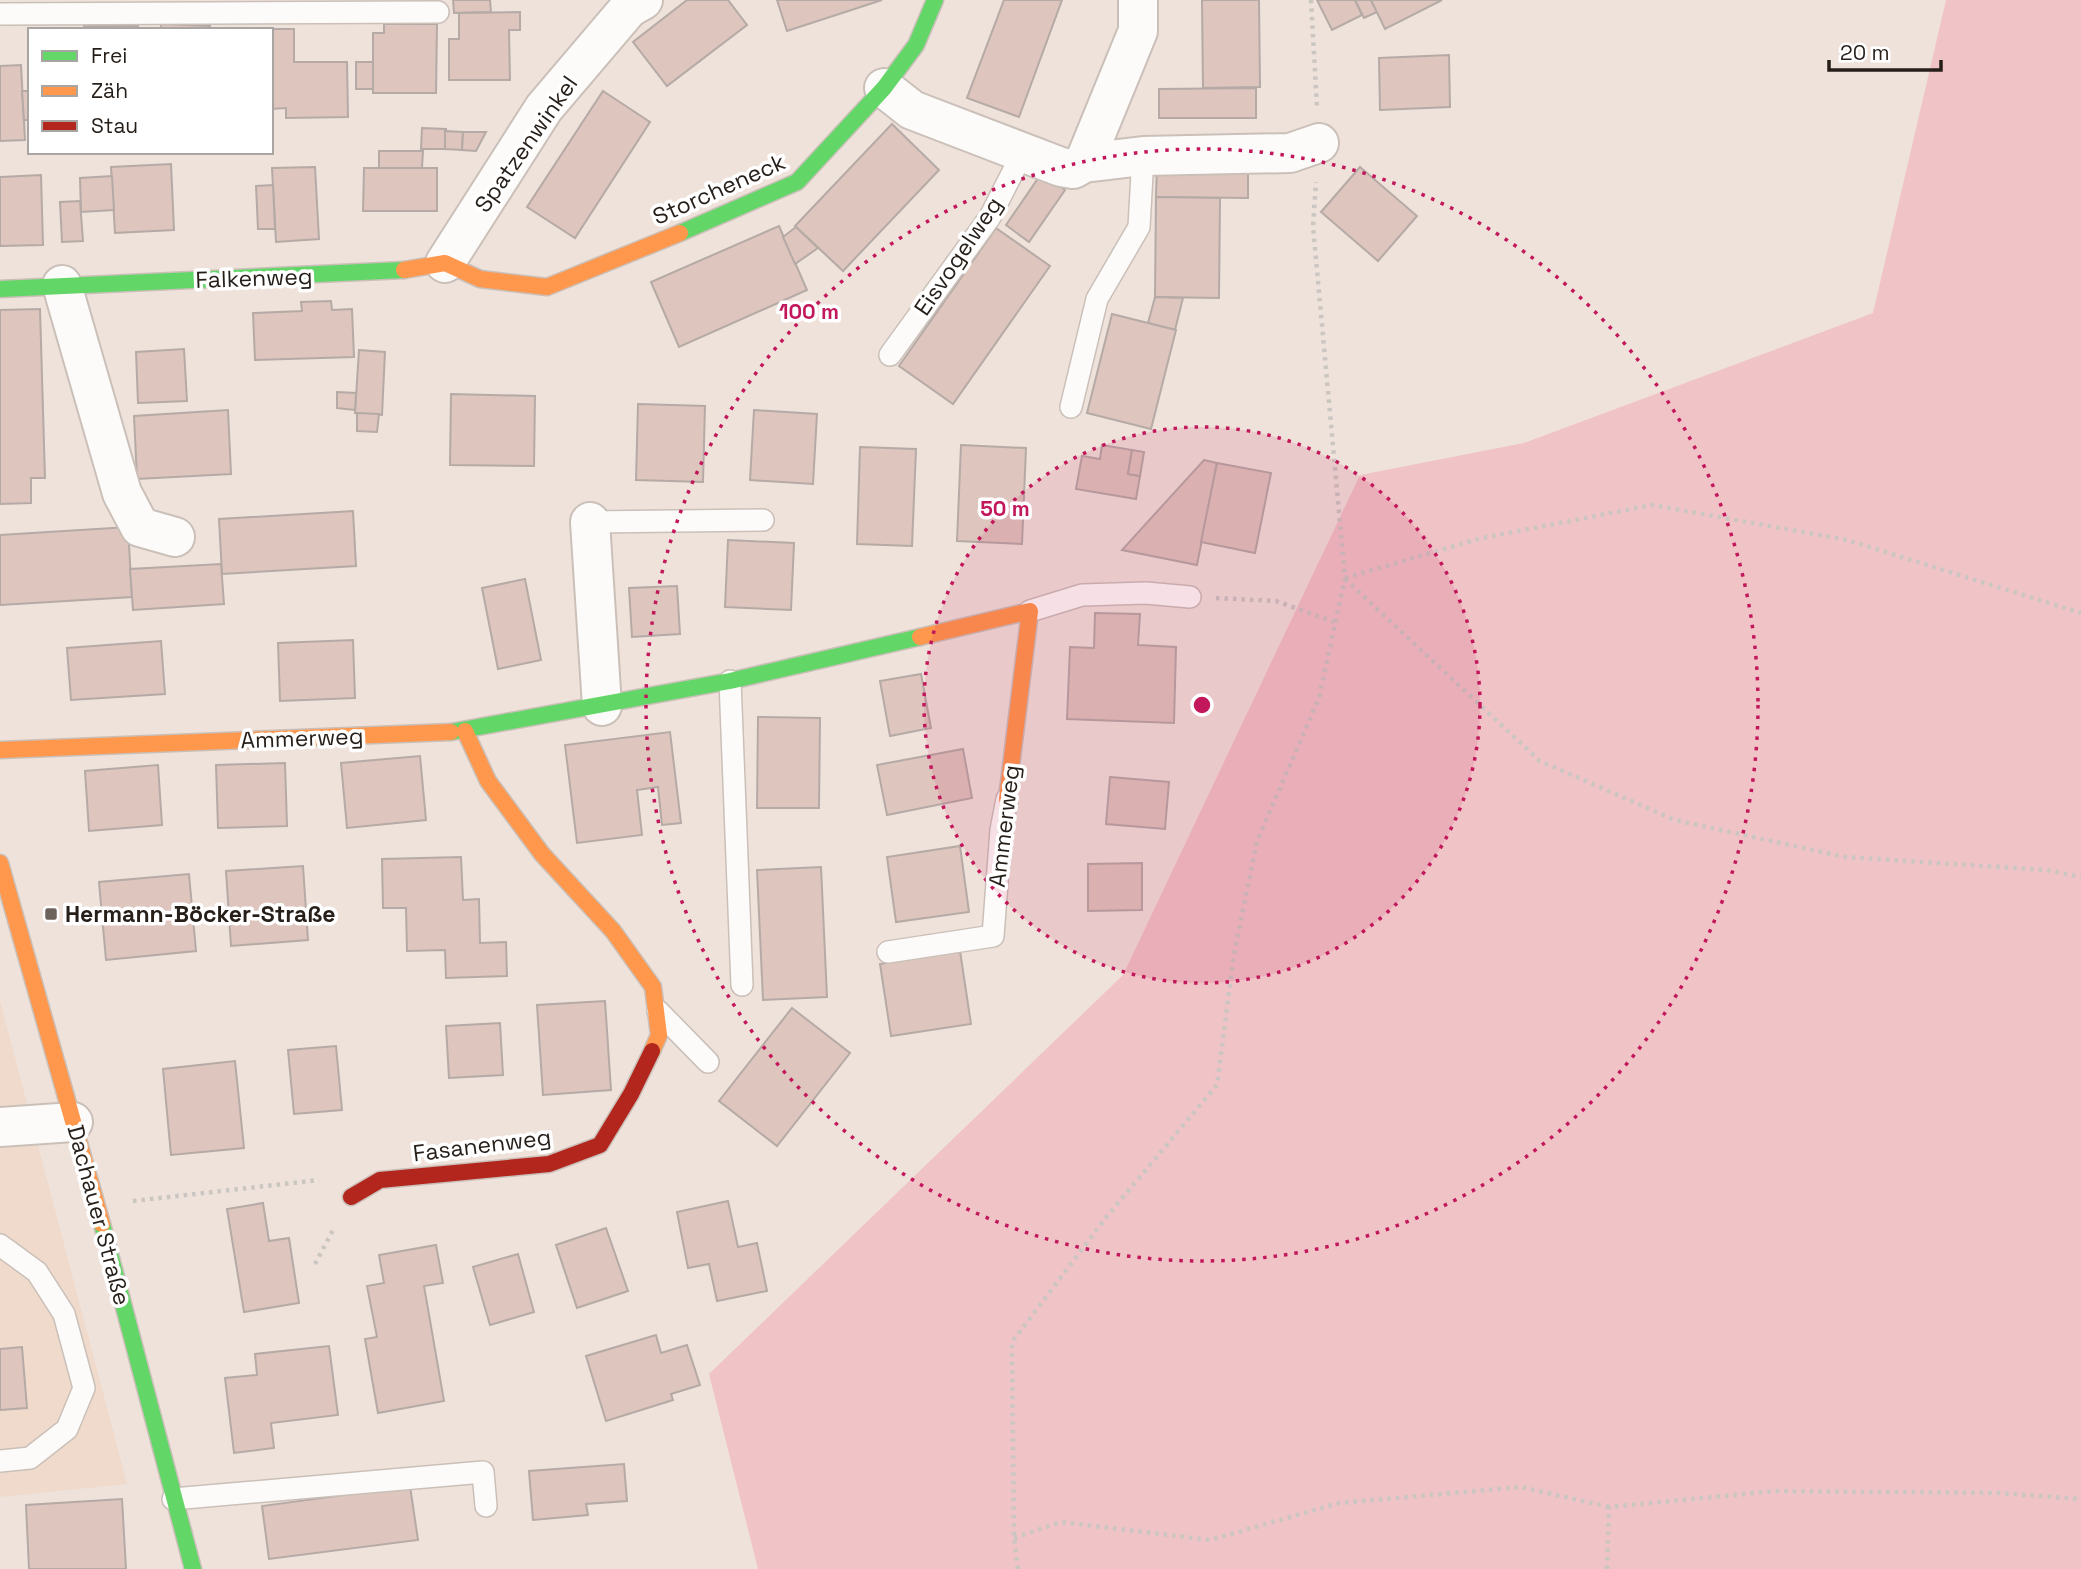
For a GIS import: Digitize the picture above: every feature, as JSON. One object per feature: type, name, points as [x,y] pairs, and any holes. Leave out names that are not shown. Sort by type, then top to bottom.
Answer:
[{"type":"street","name":"Spatzenwinkel","points":[[445,263],[544,108],[629,8],[643,0]]},
{"type":"street","name":"Storcheneck","points":[[445,263],[480,279],[511,285],[547,287],[608,265],[797,182],[884,88],[916,45],[935,0]]},
{"type":"street","points":[[1084,163],[1138,31],[1138,0]]},
{"type":"street","points":[[884,88],[912,110],[1022,154],[1073,169],[1084,163],[1143,156],[1305,148]]},
{"type":"street","name":"Falkenweg","points":[[0,289],[389,272],[445,263]]},
{"type":"street","points":[[62,285],[122,493],[140,527],[175,537]]},
{"type":"street","points":[[590,522],[602,706]]},
{"type":"street","name":"Ammerweg","points":[[0,750],[465,731],[730,681],[1030,611],[1007,799]]},
{"type":"street","name":"Fasanenweg","points":[[351,1198],[380,1180],[549,1164],[600,1145],[631,1094],[659,1035],[653,987],[612,931],[542,854],[488,781],[465,731]]},
{"type":"street","name":"Dachauer Straße","points":[[0,863],[97,1205],[193,1569]]},
{"type":"street","points":[[0,1127],[73,1122]]},
{"type":"lane","points":[[0,15],[438,12]]},
{"type":"lane","name":"Eisvogelweg","points":[[890,355],[990,217],[1022,154]]},
{"type":"lane","points":[[1071,407],[1097,299],[1139,227],[1143,156]]},
{"type":"lane","points":[[590,522],[763,520]]},
{"type":"lane","name":"Ammerweg","points":[[1030,611],[1082,595],[1146,593],[1190,597]]},
{"type":"lane","points":[[730,681],[742,985]]},
{"type":"lane","name":"Ammerweg","points":[[888,952],[993,936],[1001,830],[1007,799]]},
{"type":"lane","points":[[656,1009],[708,1062]]},
{"type":"lane","points":[[0,1245],[37,1272],[64,1314],[84,1388],[67,1429],[30,1458],[0,1461]]},
{"type":"lane","points":[[173,1499],[483,1472],[486,1506]]},
{"type":"path","points":[[1018,1569],[1014,1538],[1012,1342],[1108,1215],[1217,1085],[1234,954],[1257,841],[1319,698],[1345,578],[1313,226],[1316,179],[1305,148],[1311,0]]},
{"type":"path","points":[[1345,578],[1482,538],[1652,505],[1847,540],[2081,613]]},
{"type":"path","points":[[1345,578],[1540,761],[1675,820],[1845,857],[2046,870],[2081,877]]},
{"type":"path","points":[[1190,597],[1276,601],[1334,622]]},
{"type":"path","points":[[97,1205],[326,1179],[351,1198]]},
{"type":"path","points":[[1014,1538],[1061,1522],[1210,1540],[1339,1503],[1521,1486],[1609,1507],[1775,1492],[1999,1493],[2081,1499]]},
{"type":"path","points":[[1607,1569],[1609,1507]]},
{"type":"shaded area","points":[[1946,0],[2081,0],[2081,1569],[758,1569],[709,1374],[1123,975],[1360,475],[1524,443],[1873,313]]},
{"type":"shaded area","points":[[0,1001],[127,1484],[0,1497]]},
{"type":"building","points":[[453,0],[490,0],[491,12],[454,13]]},
{"type":"building","points":[[687,0],[728,0],[747,25],[667,86],[633,42]]},
{"type":"building","points":[[777,0],[882,0],[787,31]]},
{"type":"building","points":[[1004,0],[1062,0],[1019,117],[967,98]]},
{"type":"building","points":[[1202,0],[1259,0],[1260,87],[1203,88]]},
{"type":"building","points":[[1317,0],[1355,0],[1362,15],[1332,30]]},
{"type":"building","points":[[1355,0],[1371,0],[1377,12],[1364,18]]},
{"type":"building","points":[[1371,0],[1442,0],[1385,29]]},
{"type":"building","points":[[520,12],[520,30],[509,30],[510,80],[449,80],[449,39],[459,39],[459,13]]},
{"type":"building","points":[[161,24],[210,26],[210,28],[161,28]]},
{"type":"building","points":[[384,24],[437,24],[436,93],[373,93],[373,33],[384,33]]},
{"type":"building","points":[[84,26],[138,26],[138,28]]},
{"type":"building","points":[[273,29],[294,29],[294,62],[347,62],[348,117],[286,118],[286,108],[273,109]]},
{"type":"building","points":[[1449,55],[1450,107],[1380,110],[1379,58]]},
{"type":"building","points":[[356,62],[373,62],[373,89],[356,89]]},
{"type":"building","points":[[21,65],[25,140],[0,141],[0,66]]},
{"type":"building","points":[[1256,88],[1256,118],[1159,118],[1159,89]]},
{"type":"building","points":[[22,91],[28,91],[28,120],[24,120]]},
{"type":"building","points":[[603,91],[650,122],[575,238],[527,207]]},
{"type":"building","points":[[892,124],[939,170],[843,271],[795,226]]},
{"type":"building","points":[[422,128],[446,129],[445,149],[421,149]]},
{"type":"building","points":[[445,131],[463,132],[462,150],[445,149]]},
{"type":"building","points":[[463,132],[486,132],[476,151],[462,150]]},
{"type":"building","points":[[379,151],[423,151],[422,168],[379,168]]},
{"type":"building","points":[[171,164],[174,230],[115,233],[111,167]]},
{"type":"building","points":[[1157,164],[1248,165],[1248,198],[1156,197]]},
{"type":"building","points":[[315,167],[319,239],[276,242],[272,168]]},
{"type":"building","points":[[1360,167],[1417,216],[1378,261],[1321,212]]},
{"type":"building","points":[[364,168],[437,168],[437,211],[363,211]]},
{"type":"building","points":[[1041,174],[1065,190],[1029,242],[1006,225]]},
{"type":"building","points":[[41,175],[43,245],[0,246],[0,177]]},
{"type":"building","points":[[112,176],[114,210],[81,212],[80,178]]},
{"type":"building","points":[[273,185],[275,229],[258,229],[256,186]]},
{"type":"building","points":[[1156,197],[1220,198],[1219,298],[1155,297]]},
{"type":"building","points":[[80,201],[83,241],[62,242],[60,202]]},
{"type":"building","points":[[779,226],[807,290],[679,347],[651,282]]},
{"type":"building","points":[[796,227],[818,248],[795,264],[783,237]]},
{"type":"building","points":[[996,228],[1050,266],[953,404],[899,366]]},
{"type":"building","points":[[1155,297],[1183,298],[1175,330],[1148,323]]},
{"type":"building","points":[[331,301],[332,310],[352,309],[354,357],[255,360],[253,313],[302,311],[301,302]]},
{"type":"building","points":[[40,309],[45,478],[31,478],[31,503],[0,504],[0,310]]},
{"type":"building","points":[[1112,314],[1176,330],[1151,429],[1087,413]]},
{"type":"building","points":[[184,349],[187,401],[138,403],[136,352]]},
{"type":"building","points":[[359,350],[385,352],[382,415],[355,413]]},
{"type":"building","points":[[337,392],[356,393],[355,410],[337,408]]},
{"type":"building","points":[[451,394],[535,396],[534,466],[450,465]]},
{"type":"building","points":[[638,404],[705,406],[703,482],[636,480]]},
{"type":"building","points":[[228,410],[231,474],[137,479],[134,416]]},
{"type":"building","points":[[754,410],[817,414],[813,484],[750,480]]},
{"type":"building","points":[[357,413],[379,414],[377,432],[357,431]]},
{"type":"building","points":[[961,445],[1026,448],[1022,544],[957,541]]},
{"type":"building","points":[[1102,445],[1132,450],[1128,474],[1140,476],[1136,499],[1076,489],[1082,456],[1100,459]]},
{"type":"building","points":[[860,447],[916,449],[912,546],[857,544]]},
{"type":"building","points":[[1132,450],[1144,452],[1140,476],[1128,474]]},
{"type":"building","points":[[1204,460],[1217,463],[1197,565],[1122,550]]},
{"type":"building","points":[[1217,463],[1271,473],[1255,553],[1201,542]]},
{"type":"building","points":[[353,511],[356,566],[222,574],[219,519]]},
{"type":"building","points":[[128,527],[132,597],[0,605],[0,535]]},
{"type":"building","points":[[728,540],[794,543],[791,610],[725,607]]},
{"type":"building","points":[[221,564],[224,604],[133,610],[130,569]]},
{"type":"building","points":[[525,579],[541,660],[498,669],[482,588]]},
{"type":"building","points":[[677,586],[680,634],[632,637],[629,588]]},
{"type":"building","points":[[1095,613],[1140,614],[1138,645],[1176,647],[1174,723],[1067,719],[1070,647],[1094,648]]},
{"type":"building","points":[[353,640],[355,698],[280,701],[278,643]]},
{"type":"building","points":[[161,641],[165,694],[71,700],[67,648]]},
{"type":"building","points":[[921,674],[931,728],[890,736],[880,681]]},
{"type":"building","points":[[758,717],[820,718],[819,808],[757,808]]},
{"type":"building","points":[[670,732],[681,823],[662,825],[658,787],[637,790],[642,835],[577,843],[565,745]]},
{"type":"building","points":[[963,749],[972,798],[887,815],[877,765]]},
{"type":"building","points":[[420,756],[426,820],[347,828],[341,763]]},
{"type":"building","points":[[285,763],[287,826],[218,828],[216,765]]},
{"type":"building","points":[[158,765],[162,825],[89,831],[85,771]]},
{"type":"building","points":[[1110,777],[1169,782],[1165,829],[1106,824]]},
{"type":"building","points":[[960,846],[969,912],[896,922],[887,857]]},
{"type":"building","points":[[461,857],[463,900],[479,899],[480,943],[506,942],[507,976],[446,978],[445,950],[407,951],[406,908],[383,908],[382,859]]},
{"type":"building","points":[[1142,863],[1142,910],[1088,911],[1088,864]]},
{"type":"building","points":[[303,866],[308,940],[231,946],[226,871]]},
{"type":"building","points":[[821,867],[827,997],[763,1000],[757,870]]},
{"type":"building","points":[[189,874],[196,951],[106,960],[99,882]]},
{"type":"building","points":[[960,951],[971,1024],[891,1036],[880,964]]},
{"type":"building","points":[[605,1001],[611,1090],[543,1095],[537,1005]]},
{"type":"building","points":[[792,1008],[850,1053],[777,1146],[719,1101]]},
{"type":"building","points":[[500,1023],[503,1075],[449,1078],[446,1026]]},
{"type":"building","points":[[336,1046],[342,1110],[294,1114],[288,1050]]},
{"type":"building","points":[[235,1061],[244,1148],[171,1155],[163,1069]]},
{"type":"building","points":[[728,1201],[738,1247],[757,1243],[767,1291],[717,1301],[709,1264],[688,1268],[677,1212]]},
{"type":"building","points":[[263,1203],[269,1241],[289,1238],[299,1303],[244,1312],[227,1209]]},
{"type":"building","points":[[606,1228],[628,1291],[577,1308],[556,1245]]},
{"type":"building","points":[[436,1245],[443,1283],[424,1286],[444,1401],[378,1413],[365,1339],[377,1337],[367,1286],[384,1283],[379,1255]]},
{"type":"building","points":[[518,1254],[534,1312],[490,1325],[473,1267]]},
{"type":"building","points":[[656,1335],[661,1353],[687,1345],[700,1385],[671,1394],[673,1400],[606,1421],[586,1356]]},
{"type":"building","points":[[329,1346],[338,1415],[271,1423],[274,1448],[234,1453],[225,1378],[257,1375],[255,1354]]},
{"type":"building","points":[[22,1347],[27,1408],[0,1410],[0,1349]]},
{"type":"building","points":[[624,1464],[627,1501],[586,1504],[588,1515],[533,1520],[529,1471]]},
{"type":"building","points":[[410,1486],[418,1540],[269,1559],[262,1506]]},
{"type":"building","points":[[122,1499],[126,1569],[29,1569],[26,1505]]},
{"type":"traffic: fast","points":[[680,233],[797,182],[884,88],[916,45],[935,0]]},
{"type":"traffic: fast","points":[[0,289],[404,270]]},
{"type":"traffic: fast","points":[[451,732],[730,681],[920,637]]},
{"type":"traffic: fast","points":[[102,1224],[193,1569]]},
{"type":"traffic: slow","points":[[404,270],[445,263],[480,279],[547,287],[680,233]]},
{"type":"traffic: slow","points":[[920,637],[1030,611],[1007,799]]},
{"type":"traffic: slow","points":[[465,731],[488,781],[542,854],[613,931],[653,987],[659,1035],[652,1051]]},
{"type":"traffic: slow","points":[[0,750],[451,732]]},
{"type":"traffic: slow","points":[[0,863],[102,1224]]},
{"type":"traffic: jam","points":[[351,1197],[380,1180],[549,1164],[600,1145],[631,1094],[652,1051]]},
{"type":"place","name":"Hermann-Böcker-Straße","points":[[51,914]]}]
